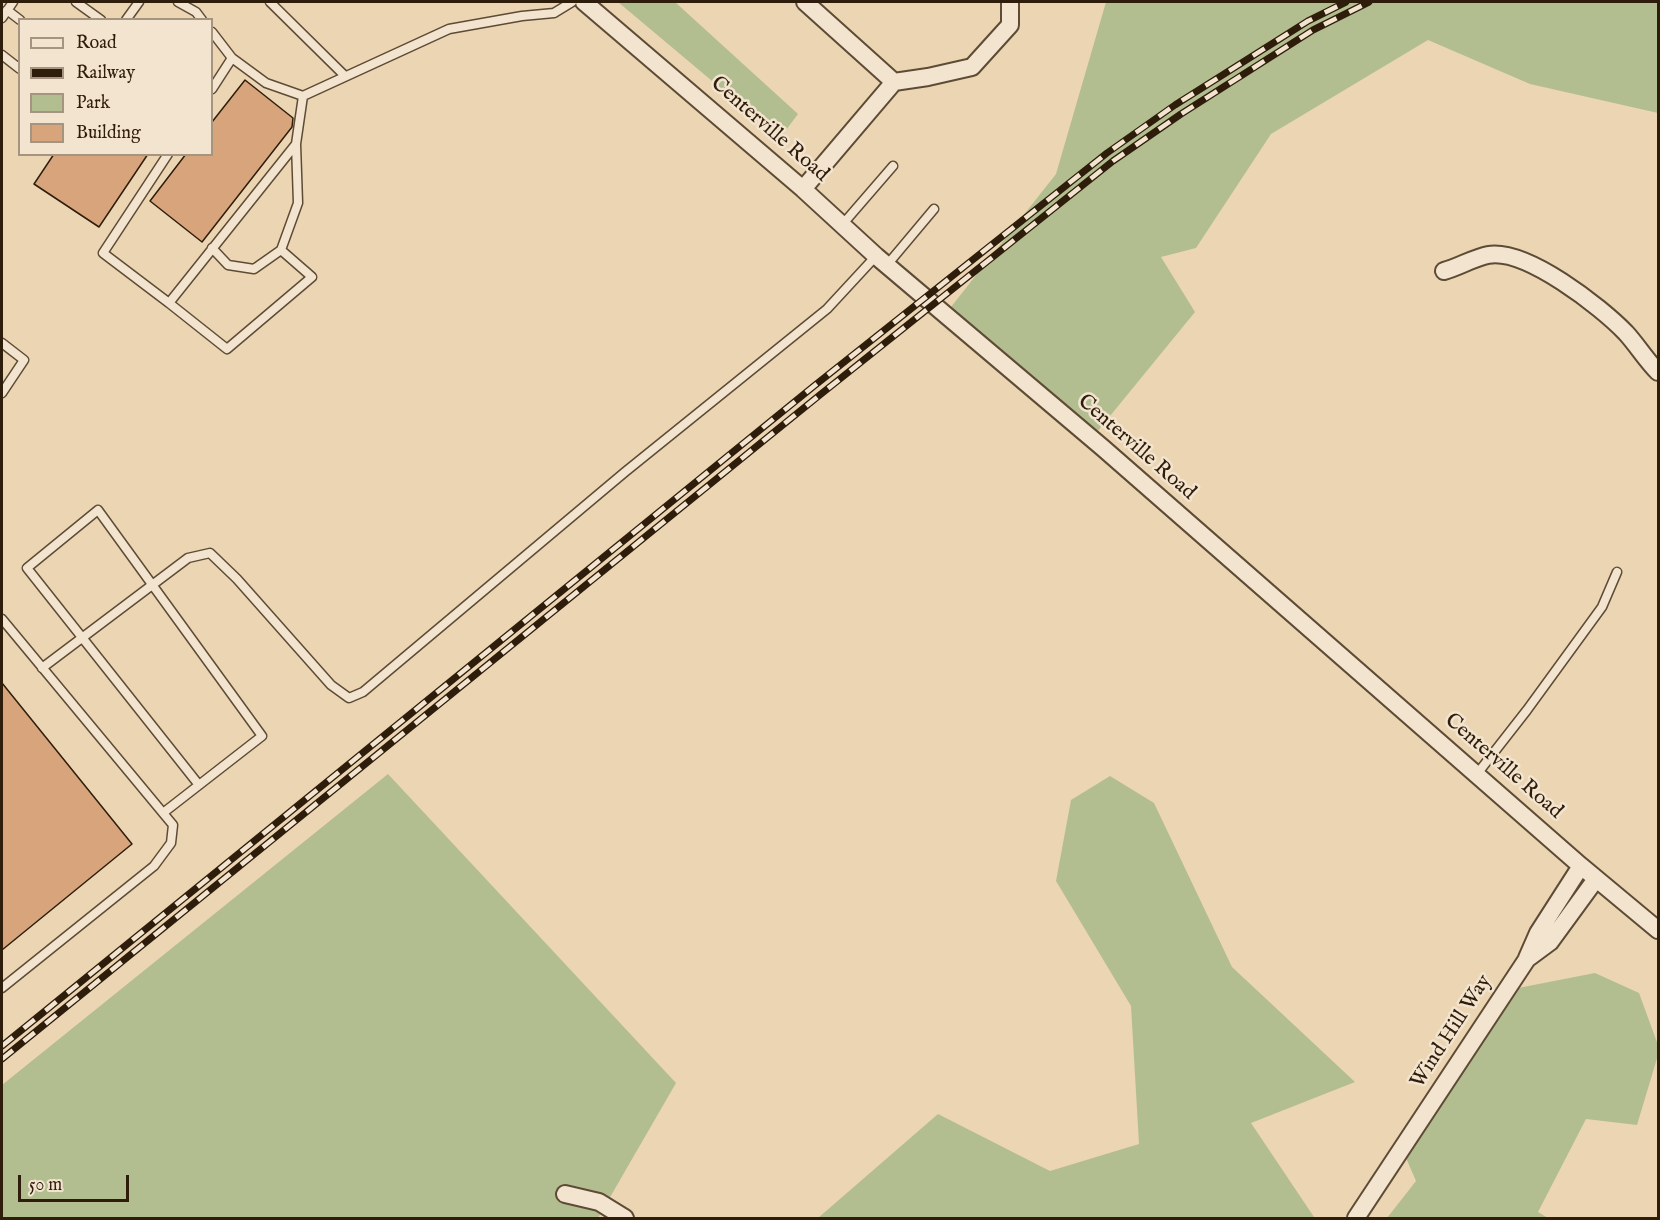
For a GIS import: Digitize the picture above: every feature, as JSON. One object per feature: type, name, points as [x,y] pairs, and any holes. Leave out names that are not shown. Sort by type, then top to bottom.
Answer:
[{"type":"street","name":"Centerville Road","points":[[584,2],[803,189],[881,261],[1111,456],[1596,879],[1659,930]]},
{"type":"street","points":[[805,2],[894,82]]},
{"type":"street","points":[[803,189],[894,82],[928,77],[972,66],[1010,25],[1010,2]]},
{"type":"street","points":[[1444,271],[1488,255],[1509,257],[1535,267],[1568,284],[1600,308],[1627,334],[1659,372]]},
{"type":"street","points":[[1527,958],[1538,933],[1581,866]]},
{"type":"street","name":"Wind Hill Way","points":[[1356,1218],[1527,958],[1550,942],[1596,879]]},
{"type":"street","points":[[565,1194],[600,1202],[625,1218]]},
{"type":"lane","points":[[4,14],[13,2]]},
{"type":"lane","points":[[76,2],[98,18]]},
{"type":"lane","points":[[127,18],[139,2]]},
{"type":"lane","points":[[178,2],[196,12],[200,18]]},
{"type":"lane","points":[[270,2],[345,76]]},
{"type":"lane","points":[[213,33],[232,58],[266,83],[303,96],[450,29],[522,16],[554,13],[572,2]]},
{"type":"lane","points":[[2,55],[18,67]]},
{"type":"lane","points":[[213,87],[232,58]]},
{"type":"lane","points":[[212,248],[228,265],[254,269],[281,250],[298,203],[296,144],[303,96]]},
{"type":"lane","points":[[169,303],[296,144]]},
{"type":"lane","points":[[167,156],[103,253],[227,349],[312,277],[281,250]]},
{"type":"lane","points":[[842,225],[893,166]]},
{"type":"lane","points":[[42,668],[188,558],[210,553],[237,579],[331,685],[349,698],[363,692],[625,472],[827,309],[881,261],[934,209]]},
{"type":"lane","points":[[2,344],[24,360],[2,393]]},
{"type":"lane","points":[[163,813],[199,785],[262,736],[98,510],[27,568],[199,785]]},
{"type":"lane","points":[[1477,774],[1602,607],[1617,572]]},
{"type":"lane","points":[[2,619],[173,825],[171,843],[154,866],[2,988]]},
{"type":"green space","points":[[618,2],[675,2],[798,114],[780,138]]},
{"type":"green space","points":[[1106,2],[1658,2],[1658,113],[1530,84],[1428,40],[1271,134],[1196,248],[1161,257],[1195,312],[1092,438],[947,312],[1056,174]]},
{"type":"green space","points":[[388,774],[676,1083],[598,1218],[2,1218],[2,1085]]},
{"type":"green space","points":[[1110,776],[1154,803],[1232,967],[1355,1082],[1251,1123],[1314,1217],[818,1218],[938,1114],[1050,1171],[1139,1144],[1131,1006],[1056,881],[1071,800]]},
{"type":"green space","points":[[1595,973],[1639,993],[1658,1045],[1658,1055],[1637,1125],[1586,1119],[1538,1212],[1548,1218],[1387,1218],[1416,1181],[1403,1151],[1513,989]]},
{"type":"building","points":[[245,80],[293,118],[292,127],[202,242],[150,201],[184,156],[213,156],[213,121]]},
{"type":"building","points":[[53,156],[147,156],[99,227],[34,184]]},
{"type":"building","points":[[2,683],[132,844],[2,950]]},
{"type":"railway","points":[[2,1046],[814,386],[1107,153],[1175,105],[1308,21],[1346,2]]},
{"type":"railway","points":[[2,1059],[821,394],[1113,161],[1181,114],[1313,30],[1369,2]]}]
